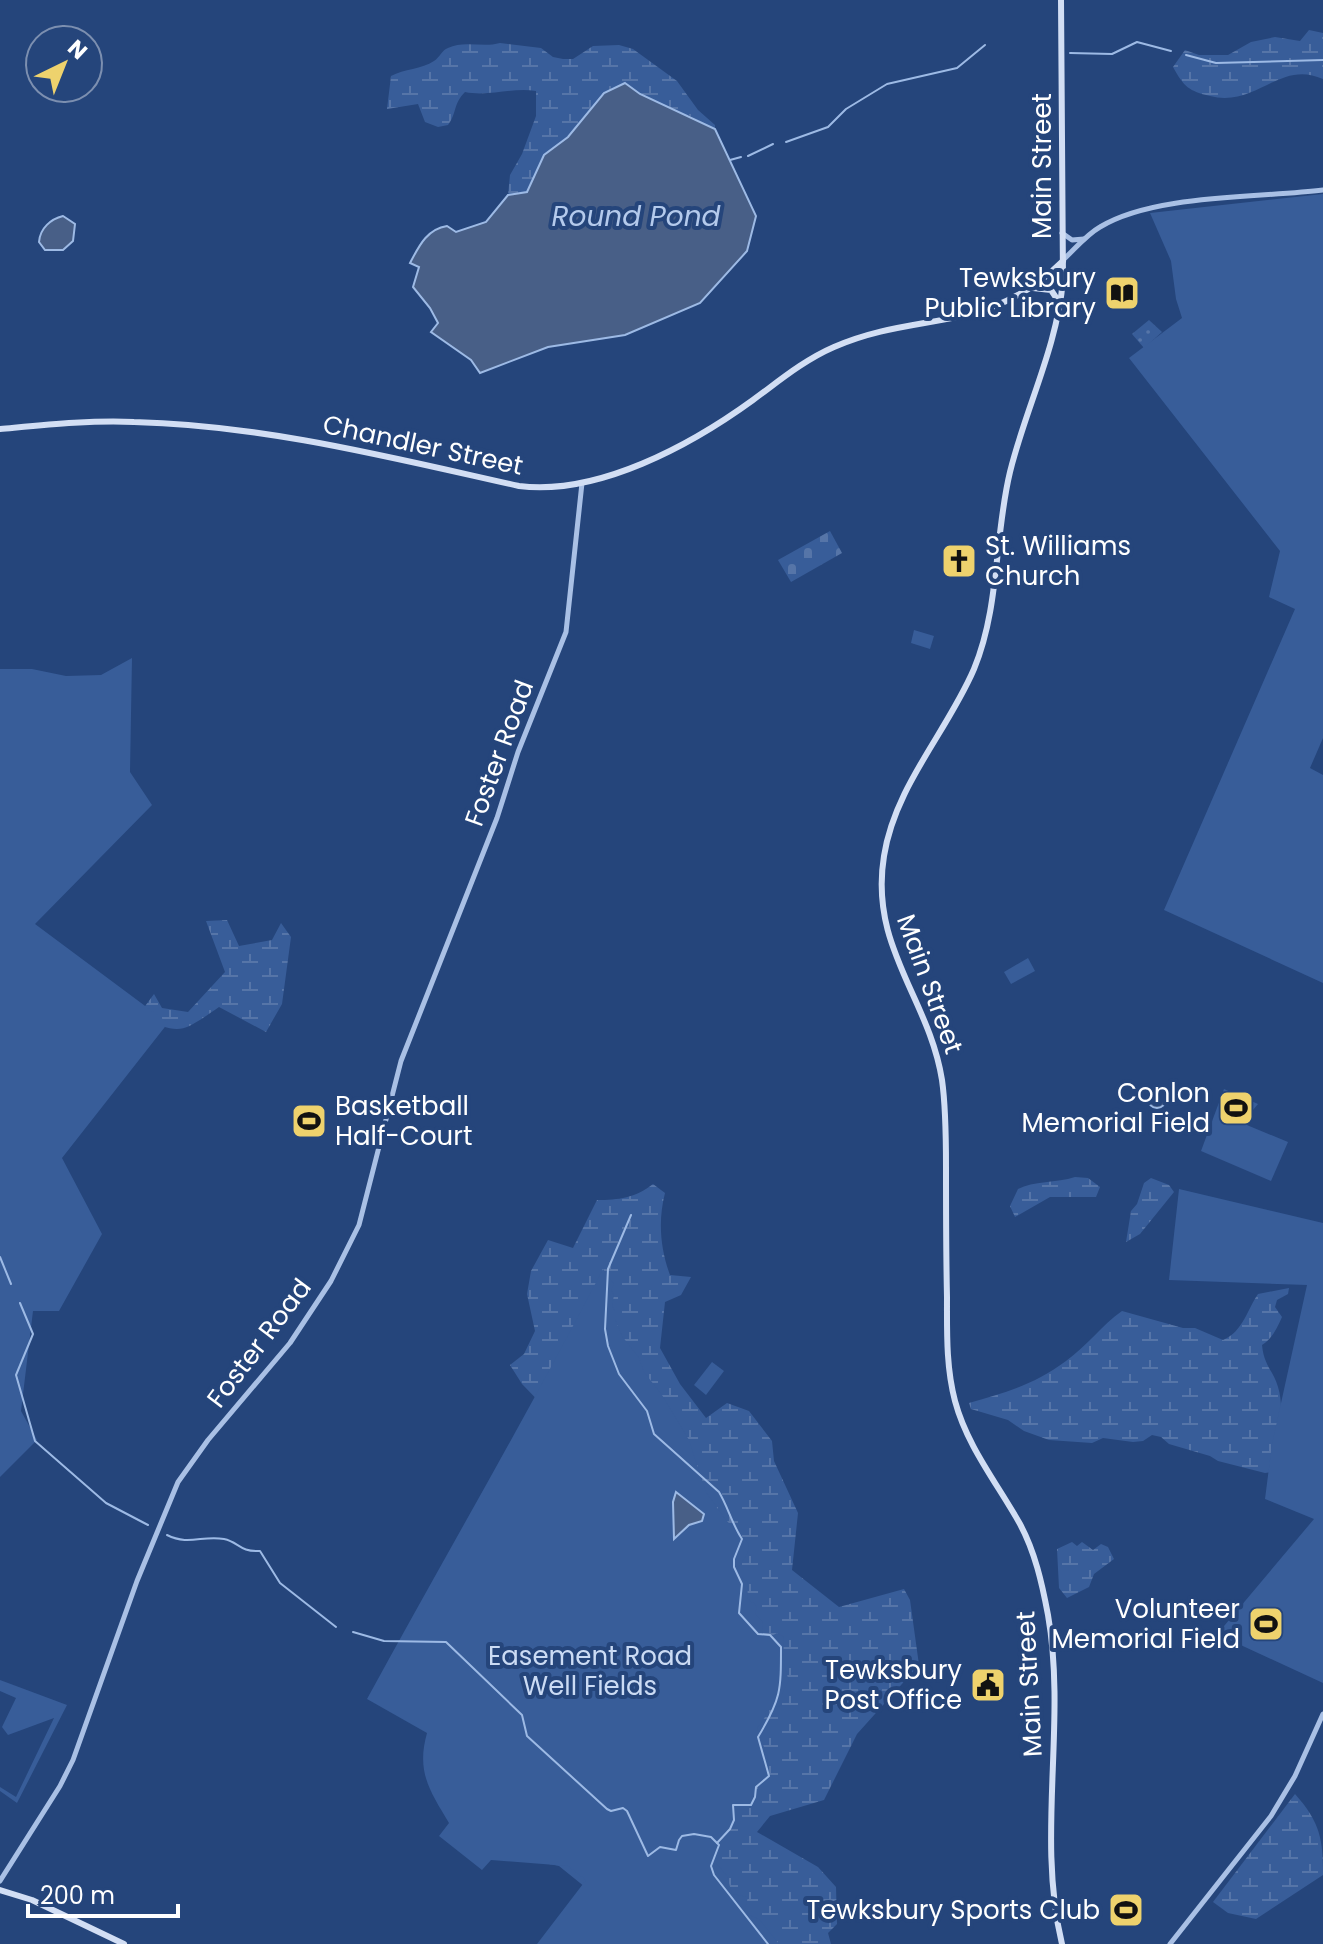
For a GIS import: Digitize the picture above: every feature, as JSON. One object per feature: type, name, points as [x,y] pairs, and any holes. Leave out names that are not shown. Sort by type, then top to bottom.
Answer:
[{"type":"main road","name":"Main Street","points":[[1061,0],[1061,306],[1047,360],[1009,475],[986,633],[963,690],[897,811],[887,839],[881,889],[889,942],[932,1042],[942,1082],[946,1159],[947,1348],[954,1397],[970,1441],[1029,1544],[1048,1619],[1055,1693],[1052,1886],[1062,1944]]},
{"type":"main road","name":"Chandler Street","points":[[0,429],[124,421],[164,423],[294,438],[519,486],[548,488],[582,483],[684,444],[835,346],[865,336],[986,311],[1033,288],[1063,261]]},
{"type":"main road","points":[[1033,288],[1051,290],[1061,306]]},
{"type":"main road","points":[[0,1890],[32,1900],[124,1944]]},
{"type":"street","name":"Chandler Street","points":[[1063,261],[1085,239],[1113,220],[1145,209],[1323,190]]},
{"type":"street","points":[[1062,233],[1072,240],[1085,239]]},
{"type":"street","name":"Foster Road","points":[[0,1881],[73,1760],[137,1581],[178,1482],[208,1440],[290,1343],[331,1281],[353,1240],[403,1053],[497,818],[518,752],[566,632],[582,483]]},
{"type":"street","points":[[1170,1944],[1271,1816],[1295,1776],[1323,1714]]},
{"type":"green space","points":[[1309,30],[1323,33],[1323,79],[1308,74],[1294,75],[1241,96],[1226,98],[1192,90],[1173,67],[1185,50],[1199,55],[1228,55],[1251,42],[1275,37],[1300,41]]},
{"type":"green space","points":[[500,43],[541,48],[553,57],[563,59],[573,59],[593,46],[619,45],[633,49],[677,81],[698,110],[715,125],[715,129],[688,115],[527,192],[508,195],[510,175],[522,154],[536,116],[536,91],[465,92],[448,125],[438,127],[425,122],[418,104],[387,109],[391,76],[429,64],[454,46]]},
{"type":"green space","points":[[1323,194],[1323,738],[1310,768],[1323,775],[1323,983],[1164,910],[1295,609],[1269,597],[1280,551],[1129,358],[1182,318],[1171,261],[1150,213]]},
{"type":"green space","points":[[1149,320],[1162,332],[1144,348],[1132,334]]},
{"type":"green space","points":[[830,531],[842,553],[791,582],[778,560]]},
{"type":"green space","points":[[914,630],[934,636],[930,649],[911,643]]},
{"type":"green space","points":[[132,658],[130,772],[152,805],[35,924],[168,1023],[62,1158],[102,1234],[59,1311],[33,1311],[21,1411],[37,1440],[0,1477],[0,669],[32,669],[66,676],[101,675]]},
{"type":"green space","points":[[227,920],[239,946],[272,940],[281,923],[291,937],[282,1004],[266,1032],[219,1007],[180,1029],[163,1027],[137,1017],[154,994],[162,1008],[188,1012],[225,972],[206,921]]},
{"type":"green space","points":[[1028,958],[1035,971],[1011,984],[1004,972]]},
{"type":"green space","points":[[1224,1089],[1258,1104],[1242,1123],[1288,1142],[1271,1181],[1201,1151]]},
{"type":"green space","points":[[1075,1177],[1088,1178],[1100,1187],[1096,1197],[1050,1197],[1015,1217],[1010,1206],[1018,1189]]},
{"type":"green space","points":[[1151,1178],[1169,1185],[1174,1192],[1140,1234],[1126,1242],[1131,1211],[1137,1204],[1144,1183]]},
{"type":"green space","name":"Easement Road Well Fields","points":[[653,1184],[665,1193],[661,1234],[670,1275],[691,1277],[681,1295],[665,1302],[660,1348],[680,1384],[706,1418],[727,1403],[749,1411],[772,1441],[774,1461],[798,1513],[792,1570],[839,1607],[904,1589],[910,1600],[919,1665],[857,1734],[824,1800],[770,1816],[757,1832],[818,1867],[836,1887],[837,1924],[828,1933],[831,1944],[557,1944],[585,1887],[559,1866],[463,1846],[553,1416],[522,1384],[510,1365],[524,1354],[535,1331],[527,1294],[531,1271],[548,1240],[573,1248],[597,1200],[626,1197]]},
{"type":"green space","points":[[1179,1189],[1323,1223],[1323,1683],[1219,1635],[1314,1519],[1265,1499],[1272,1444],[1307,1285],[1169,1280]]},
{"type":"green space","name":"Easement Road Well Fields","points":[[603,1269],[614,1284],[611,1290],[614,1295],[612,1306],[622,1336],[689,1440],[706,1492],[725,1519],[749,1544],[736,1574],[747,1581],[748,1599],[757,1606],[755,1614],[762,1621],[763,1634],[768,1638],[777,1633],[784,1637],[784,1659],[789,1680],[782,1694],[782,1705],[766,1711],[757,1728],[768,1758],[766,1769],[769,1776],[756,1786],[751,1806],[733,1805],[731,1827],[719,1839],[711,1857],[727,1876],[732,1894],[748,1897],[744,1913],[759,1919],[779,1944],[537,1944],[586,1880],[568,1866],[491,1860],[482,1870],[439,1836],[449,1823],[431,1791],[424,1770],[427,1733],[367,1699]]},
{"type":"green space","points":[[1289,1288],[1288,1294],[1277,1300],[1275,1307],[1282,1317],[1262,1345],[1276,1381],[1281,1407],[1272,1472],[1218,1461],[1152,1435],[1143,1441],[1133,1442],[1103,1438],[1092,1443],[1049,1440],[1024,1431],[1008,1420],[971,1409],[969,1403],[1019,1387],[1054,1369],[1122,1311],[1183,1328],[1195,1328],[1223,1340],[1240,1326],[1258,1294]]},
{"type":"green space","points":[[712,1362],[724,1371],[706,1395],[694,1385]]},
{"type":"green space","points":[[1072,1542],[1077,1546],[1082,1542],[1093,1550],[1101,1544],[1108,1547],[1114,1559],[1094,1574],[1089,1587],[1067,1598],[1059,1588],[1057,1549]]},
{"type":"green space","points":[[0,1680],[67,1705],[17,1803],[0,1791],[0,1787],[16,1797],[54,1718],[8,1735],[2,1727],[16,1698],[0,1691]]},
{"type":"green space","points":[[1295,1794],[1315,1822],[1322,1851],[1323,1875],[1256,1919],[1228,1913],[1213,1902]]},
{"type":"water","name":"Round Pond","points":[[625,83],[640,94],[715,129],[756,216],[747,251],[700,303],[625,335],[548,347],[480,373],[471,360],[431,332],[438,323],[413,287],[419,267],[410,263],[424,239],[434,231],[447,226],[456,232],[486,222],[508,195],[527,192],[544,155],[568,137],[604,93]]},
{"type":"water","points":[[63,216],[75,224],[73,241],[63,250],[45,250],[39,242],[41,232],[54,219]]},
{"type":"water","points":[[1157,1090],[1166,1099],[1157,1108],[1148,1099]]},
{"type":"water","points":[[676,1492],[704,1514],[702,1521],[689,1525],[674,1539],[673,1502]]},
{"type":"waterway","points":[[1070,53],[1112,54],[1137,42],[1171,51]]},
{"type":"waterway","points":[[786,142],[828,127],[846,109],[887,84],[957,68],[985,45]]},
{"type":"waterway","points":[[1186,55],[1216,63],[1323,60]]},
{"type":"waterway","points":[[748,156],[773,144]]},
{"type":"waterway","points":[[730,160],[741,157]]},
{"type":"waterway","points":[[631,1215],[608,1269],[605,1329],[608,1346],[619,1374],[647,1411],[654,1434],[719,1492],[742,1539],[734,1559],[734,1567],[742,1584],[739,1613],[758,1634],[770,1635],[781,1647],[778,1694],[758,1737],[769,1776],[756,1787],[751,1805],[733,1805],[734,1820],[717,1843]]},
{"type":"waterway","points":[[0,1257],[11,1284]]},
{"type":"waterway","points":[[20,1303],[33,1334],[16,1375],[35,1441],[106,1503],[148,1525]]},
{"type":"waterway","points":[[167,1535],[182,1540],[224,1539],[248,1550],[260,1551],[280,1583],[336,1627]]},
{"type":"waterway","points":[[353,1632],[384,1641],[446,1642],[522,1715],[527,1736],[607,1809],[623,1808],[627,1811],[648,1856],[660,1847],[676,1850],[682,1836],[694,1834],[711,1837],[719,1845],[711,1866],[714,1875],[768,1944]]},
{"type":"place","name":"Tewksbury Public Library","points":[[1122,293]]},
{"type":"place","name":"St. Williams Church","points":[[959,561]]},
{"type":"place","name":"Conlon Memorial Field","points":[[1236,1108]]},
{"type":"place","name":"Basketball Half-Court","points":[[309,1121]]},
{"type":"place","name":"Volunteer Memorial Field","points":[[1266,1624]]},
{"type":"place","name":"Tewksbury Post Office","points":[[988,1685]]},
{"type":"place","name":"Tewksbury Sports Club","points":[[1126,1910]]}]
